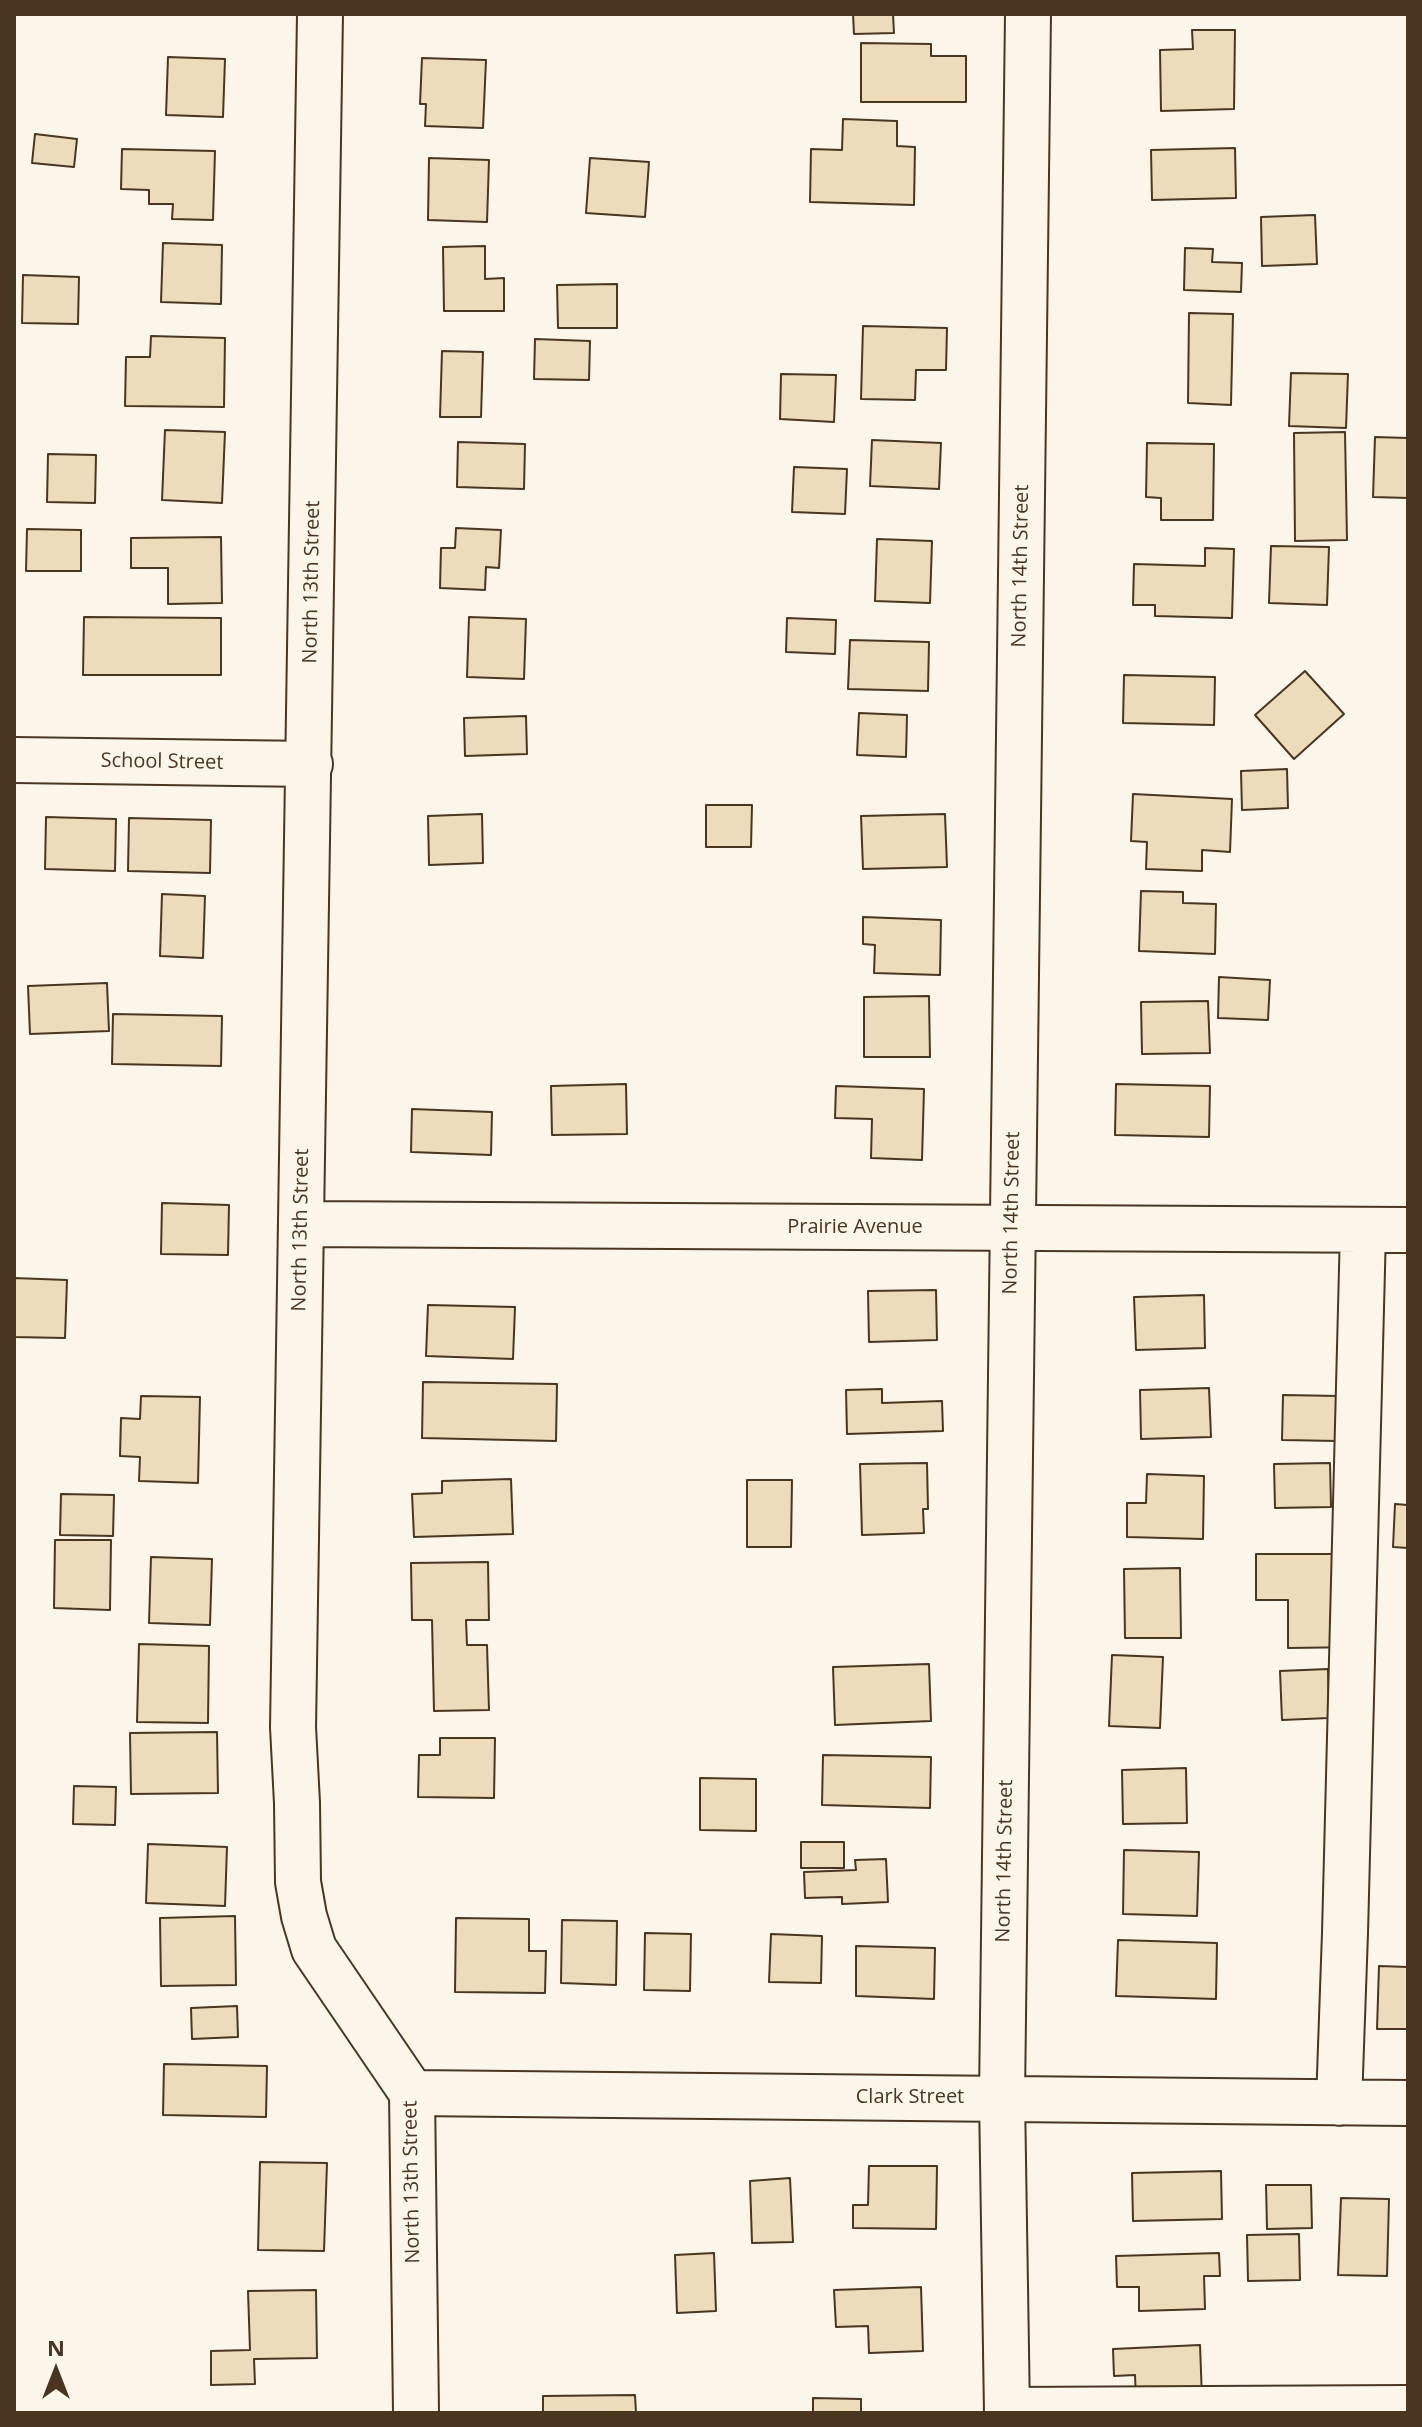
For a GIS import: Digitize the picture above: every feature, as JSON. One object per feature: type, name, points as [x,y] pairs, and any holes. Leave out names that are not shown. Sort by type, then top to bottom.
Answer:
[{"type":"street","name":"North 13th Street","points":[[320,14],[293,1727],[298,1882],[314,1949],[412,2093],[416,2413]]},
{"type":"street","name":"North 14th Street","points":[[1007,2411],[1002,2097],[1028,14]]},
{"type":"street","name":"School Street","points":[[14,760],[310,764]]},
{"type":"street","name":"Prairie Avenue","points":[[301,1224],[1408,1230]]},
{"type":"street","points":[[1339,2103],[1363,1230]]},
{"type":"street","name":"Clark Street","points":[[412,2093],[1408,2103]]},
{"type":"street","points":[[1007,2411],[1408,2408]]},
{"type":"building","points":[[853,14],[893,14],[894,33],[854,34]]},
{"type":"building","points":[[1192,30],[1235,30],[1234,109],[1161,111],[1160,50],[1193,49]]},
{"type":"building","points":[[861,43],[931,44],[931,56],[966,56],[966,102],[861,102]]},
{"type":"building","points":[[168,57],[225,59],[223,117],[166,115]]},
{"type":"building","points":[[422,58],[486,60],[483,128],[425,126],[426,104],[420,104]]},
{"type":"building","points":[[843,119],[897,121],[897,146],[915,147],[914,205],[810,202],[811,149],[842,150]]},
{"type":"building","points":[[35,134],[77,139],[74,167],[32,163]]},
{"type":"building","points":[[1235,148],[1236,198],[1152,200],[1151,150]]},
{"type":"building","points":[[122,149],[215,151],[213,220],[172,219],[173,204],[149,204],[149,190],[121,189]]},
{"type":"building","points":[[429,158],[489,160],[487,222],[428,220]]},
{"type":"building","points":[[590,158],[649,162],[645,217],[586,213]]},
{"type":"building","points":[[1315,215],[1317,264],[1262,266],[1261,217]]},
{"type":"building","points":[[163,243],[222,245],[221,304],[161,302]]},
{"type":"building","points":[[485,246],[485,279],[504,278],[504,311],[444,311],[443,247]]},
{"type":"building","points":[[1185,248],[1213,249],[1212,262],[1242,263],[1241,292],[1184,290]]},
{"type":"building","points":[[23,275],[79,277],[78,324],[22,323]]},
{"type":"building","points":[[617,284],[617,328],[558,328],[557,285]]},
{"type":"building","points":[[1189,313],[1233,314],[1231,405],[1188,403]]},
{"type":"building","points":[[863,326],[947,328],[946,370],[916,370],[915,400],[861,399]]},
{"type":"building","points":[[151,336],[225,338],[224,407],[125,406],[126,357],[150,357]]},
{"type":"building","points":[[535,339],[590,341],[589,380],[534,379]]},
{"type":"building","points":[[442,351],[483,352],[481,417],[440,417]]},
{"type":"building","points":[[1291,373],[1348,374],[1346,428],[1289,426]]},
{"type":"building","points":[[781,374],[836,375],[834,422],[780,419]]},
{"type":"building","points":[[165,430],[225,432],[222,503],[162,500]]},
{"type":"building","points":[[1345,432],[1347,540],[1295,541],[1294,433]]},
{"type":"building","points":[[1375,437],[1408,438],[1408,498],[1373,497]]},
{"type":"building","points":[[872,440],[941,443],[939,489],[870,486]]},
{"type":"building","points":[[458,442],[525,444],[524,489],[457,487]]},
{"type":"building","points":[[1147,443],[1214,444],[1213,520],[1161,520],[1161,498],[1146,497]]},
{"type":"building","points":[[48,454],[96,455],[95,503],[47,502]]},
{"type":"building","points":[[794,467],[847,469],[845,514],[792,512]]},
{"type":"building","points":[[456,528],[501,530],[499,568],[486,567],[485,590],[440,588],[441,548],[455,548]]},
{"type":"building","points":[[27,529],[81,530],[81,571],[26,571]]},
{"type":"building","points":[[221,537],[222,603],[168,604],[168,568],[131,568],[131,538]]},
{"type":"building","points":[[877,539],[932,541],[930,603],[875,601]]},
{"type":"building","points":[[1271,546],[1329,547],[1327,605],[1269,603]]},
{"type":"building","points":[[1205,548],[1234,549],[1232,618],[1155,616],[1155,605],[1133,605],[1134,564],[1205,566]]},
{"type":"building","points":[[84,617],[221,618],[221,675],[83,675]]},
{"type":"building","points":[[469,617],[526,619],[524,679],[467,677]]},
{"type":"building","points":[[787,618],[836,620],[835,654],[786,652]]},
{"type":"building","points":[[850,640],[929,642],[928,691],[848,689]]},
{"type":"building","points":[[1305,671],[1344,714],[1294,759],[1255,715]]},
{"type":"building","points":[[1124,675],[1215,677],[1214,725],[1123,723]]},
{"type":"building","points":[[859,713],[907,715],[906,757],[857,755]]},
{"type":"building","points":[[526,716],[527,754],[465,756],[464,718]]},
{"type":"building","points":[[1287,769],[1288,808],[1242,810],[1241,771]]},
{"type":"building","points":[[1133,794],[1232,799],[1230,852],[1202,850],[1202,871],[1146,869],[1147,842],[1131,841]]},
{"type":"building","points":[[706,805],[752,805],[751,847],[706,847]]},
{"type":"building","points":[[482,814],[483,863],[429,865],[428,816]]},
{"type":"building","points":[[945,814],[947,867],[863,869],[861,816]]},
{"type":"building","points":[[46,817],[116,819],[115,871],[45,869]]},
{"type":"building","points":[[129,818],[211,820],[210,873],[128,871]]},
{"type":"building","points":[[1141,891],[1183,892],[1183,903],[1216,904],[1215,954],[1139,951]]},
{"type":"building","points":[[162,894],[205,896],[203,958],[160,956]]},
{"type":"building","points":[[863,917],[941,920],[940,975],[874,973],[875,945],[863,944]]},
{"type":"building","points":[[1219,977],[1270,980],[1268,1020],[1218,1018]]},
{"type":"building","points":[[107,983],[109,1031],[30,1034],[28,986]]},
{"type":"building","points":[[929,996],[930,1057],[864,1057],[864,997]]},
{"type":"building","points":[[1208,1001],[1210,1053],[1142,1054],[1141,1002]]},
{"type":"building","points":[[113,1014],[222,1016],[221,1066],[112,1064]]},
{"type":"building","points":[[626,1084],[627,1134],[552,1135],[551,1086]]},
{"type":"building","points":[[1116,1084],[1210,1086],[1209,1137],[1115,1135]]},
{"type":"building","points":[[836,1086],[924,1089],[922,1160],[871,1158],[872,1119],[835,1118]]},
{"type":"building","points":[[412,1109],[492,1112],[491,1155],[411,1152]]},
{"type":"building","points":[[162,1203],[229,1205],[228,1255],[161,1254]]},
{"type":"building","points":[[14,1278],[67,1280],[65,1338],[14,1337]]},
{"type":"building","points":[[936,1290],[937,1340],[869,1342],[868,1291]]},
{"type":"building","points":[[1204,1295],[1205,1348],[1136,1350],[1134,1297]]},
{"type":"building","points":[[428,1305],[515,1307],[513,1359],[426,1356]]},
{"type":"building","points":[[423,1382],[557,1384],[556,1441],[422,1438]]},
{"type":"building","points":[[1209,1388],[1211,1437],[1141,1439],[1140,1390]]},
{"type":"building","points":[[882,1389],[882,1403],[942,1401],[943,1431],[847,1434],[846,1390]]},
{"type":"building","points":[[1283,1395],[1339,1396],[1338,1441],[1282,1440]]},
{"type":"building","points":[[141,1396],[200,1397],[198,1483],[139,1481],[140,1457],[120,1456],[121,1418],[140,1419]]},
{"type":"building","points":[[927,1463],[928,1509],[923,1509],[924,1533],[862,1535],[860,1464]]},
{"type":"building","points":[[1330,1463],[1331,1507],[1275,1508],[1274,1464]]},
{"type":"building","points":[[1147,1474],[1204,1476],[1203,1539],[1127,1537],[1127,1503],[1146,1503]]},
{"type":"building","points":[[511,1479],[513,1534],[414,1537],[412,1494],[442,1493],[442,1481]]},
{"type":"building","points":[[747,1480],[792,1480],[791,1547],[747,1547]]},
{"type":"building","points":[[61,1494],[114,1495],[113,1536],[60,1535]]},
{"type":"building","points":[[1395,1504],[1408,1505],[1408,1548],[1393,1547]]},
{"type":"building","points":[[55,1540],[111,1540],[110,1610],[54,1608]]},
{"type":"building","points":[[1256,1554],[1361,1554],[1361,1647],[1288,1648],[1288,1600],[1256,1600]]},
{"type":"building","points":[[151,1557],[212,1559],[210,1625],[149,1623]]},
{"type":"building","points":[[488,1562],[489,1620],[466,1620],[467,1645],[487,1645],[489,1710],[434,1711],[432,1620],[412,1620],[411,1563]]},
{"type":"building","points":[[1180,1568],[1181,1638],[1125,1638],[1124,1569]]},
{"type":"building","points":[[139,1644],[209,1646],[208,1723],[137,1722]]},
{"type":"building","points":[[1112,1655],[1163,1657],[1160,1728],[1109,1726]]},
{"type":"building","points":[[929,1664],[931,1721],[835,1725],[833,1667]]},
{"type":"building","points":[[1328,1669],[1329,1718],[1282,1720],[1280,1671]]},
{"type":"building","points":[[217,1732],[218,1793],[131,1794],[130,1733]]},
{"type":"building","points":[[440,1738],[495,1738],[494,1798],[418,1797],[419,1755],[440,1755]]},
{"type":"building","points":[[823,1755],[931,1757],[930,1808],[822,1805]]},
{"type":"building","points":[[1186,1768],[1187,1823],[1123,1824],[1122,1770]]},
{"type":"building","points":[[700,1778],[756,1779],[756,1831],[700,1830]]},
{"type":"building","points":[[74,1786],[116,1787],[115,1825],[73,1824]]},
{"type":"building","points":[[801,1842],[844,1842],[844,1868],[801,1868]]},
{"type":"building","points":[[148,1844],[227,1847],[225,1906],[146,1903]]},
{"type":"building","points":[[1124,1850],[1199,1852],[1197,1916],[1123,1914]]},
{"type":"building","points":[[886,1859],[888,1902],[842,1904],[842,1897],[805,1898],[804,1872],[856,1870],[855,1860]]},
{"type":"building","points":[[235,1916],[236,1985],[161,1986],[160,1918]]},
{"type":"building","points":[[456,1918],[529,1919],[529,1951],[546,1951],[545,1993],[455,1992]]},
{"type":"building","points":[[562,1920],[617,1921],[616,1985],[561,1983]]},
{"type":"building","points":[[645,1933],[691,1934],[690,1991],[644,1990]]},
{"type":"building","points":[[771,1934],[822,1936],[821,1983],[769,1982]]},
{"type":"building","points":[[1118,1940],[1217,1943],[1216,1999],[1116,1996]]},
{"type":"building","points":[[856,1946],[935,1948],[934,1999],[856,1996]]},
{"type":"building","points":[[1379,1966],[1408,1967],[1408,2029],[1377,2029]]},
{"type":"building","points":[[237,2006],[238,2037],[192,2039],[191,2008]]},
{"type":"building","points":[[164,2064],[267,2066],[266,2117],[163,2115]]},
{"type":"building","points":[[260,2162],[327,2163],[324,2251],[258,2250]]},
{"type":"building","points":[[869,2166],[937,2166],[936,2229],[853,2228],[853,2205],[868,2205]]},
{"type":"building","points":[[1221,2171],[1222,2219],[1133,2221],[1132,2173]]},
{"type":"building","points":[[790,2178],[793,2242],[752,2243],[750,2181]]},
{"type":"building","points":[[1266,2185],[1311,2185],[1312,2228],[1267,2229]]},
{"type":"building","points":[[1341,2198],[1389,2199],[1387,2276],[1338,2275]]},
{"type":"building","points":[[1299,2234],[1300,2280],[1248,2281],[1247,2235]]},
{"type":"building","points":[[714,2253],[716,2311],[677,2313],[675,2255]]},
{"type":"building","points":[[1219,2253],[1220,2276],[1204,2276],[1205,2309],[1139,2311],[1139,2287],[1117,2287],[1116,2256]]},
{"type":"building","points":[[921,2287],[923,2351],[869,2353],[868,2326],[836,2327],[834,2290]]},
{"type":"building","points":[[316,2290],[317,2358],[254,2359],[255,2384],[211,2385],[211,2351],[250,2350],[248,2291]]},
{"type":"building","points":[[1200,2345],[1202,2398],[1136,2400],[1135,2375],[1114,2376],[1113,2349]]},
{"type":"building","points":[[635,2395],[636,2413],[543,2413],[543,2396]]},
{"type":"building","points":[[813,2398],[861,2399],[861,2413],[813,2413]]}]
